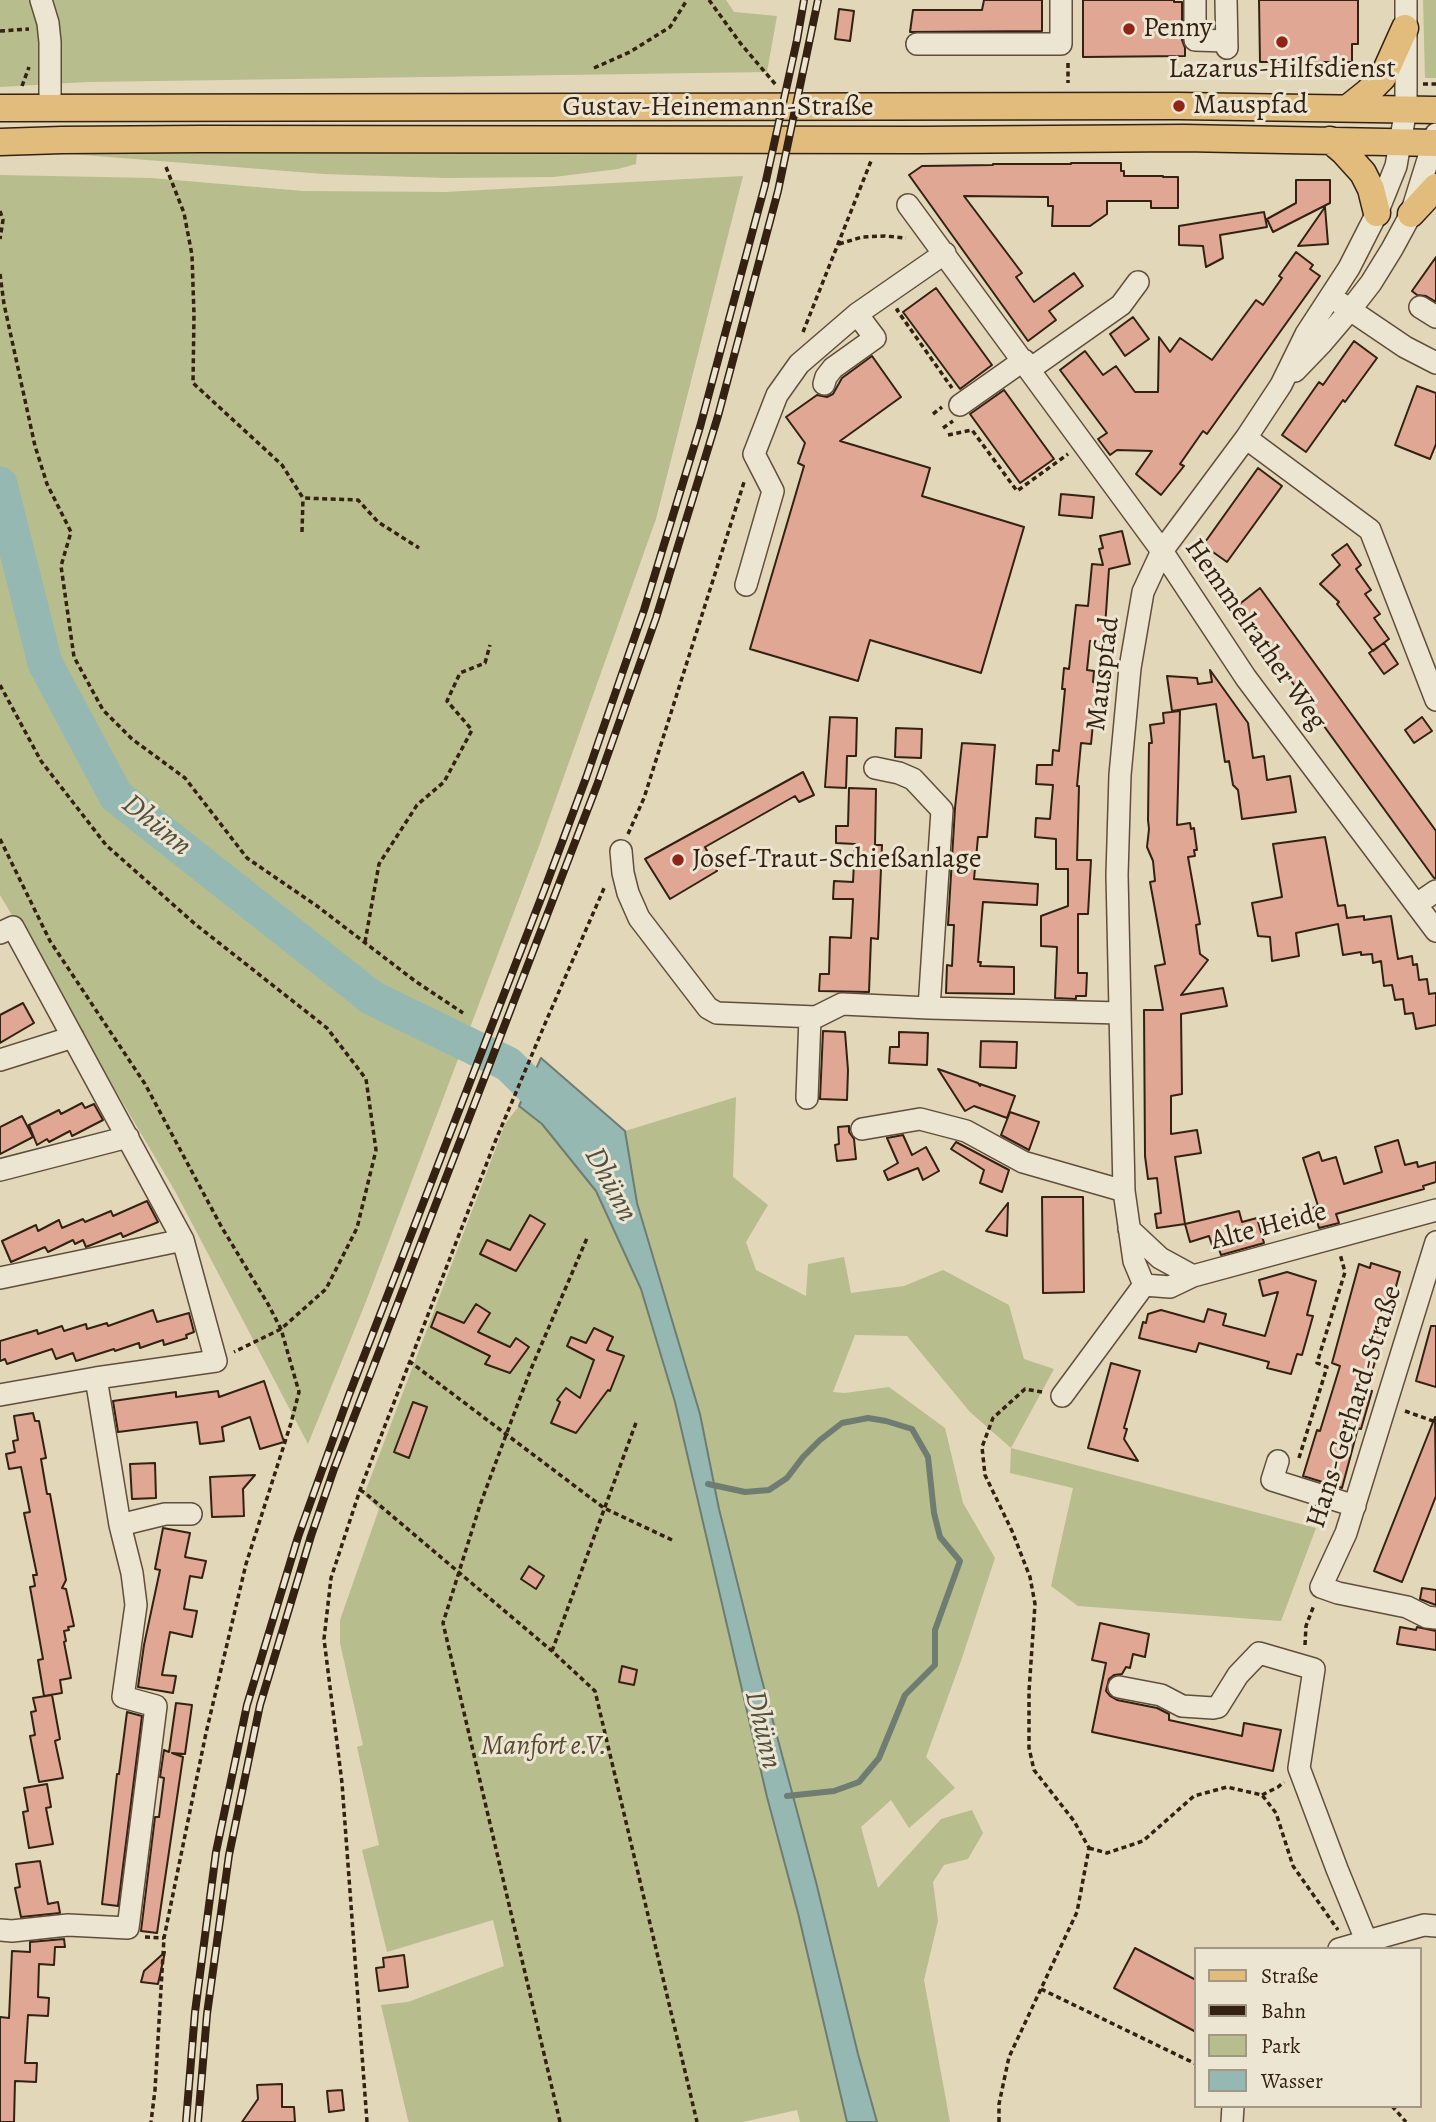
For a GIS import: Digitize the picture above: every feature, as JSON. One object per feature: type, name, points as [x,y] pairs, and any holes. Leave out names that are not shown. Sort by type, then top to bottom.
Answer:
[{"type":"main road","points":[[1348,108],[1383,77],[1405,28]]},
{"type":"main road","name":"Gustav-Heinemann-Straße","points":[[0,108],[1179,106],[1436,110]]},
{"type":"main road","name":"Gustav-Heinemann-Straße","points":[[0,142],[202,139],[1435,140]]},
{"type":"main road","points":[[1330,140],[1363,173],[1371,188],[1377,212]]},
{"type":"main road","points":[[1411,214],[1436,187]]},
{"type":"street","points":[[41,0],[50,42],[50,108]]},
{"type":"street","points":[[917,44],[1061,44],[1061,0]]},
{"type":"street","points":[[1195,0],[1195,40],[1226,45],[1226,0]]},
{"type":"street","name":"Mauspfad","points":[[1144,1285],[1134,1261],[1124,1191],[1117,875],[1121,762],[1130,668],[1143,592],[1163,551],[1246,438],[1281,385],[1306,334],[1349,268],[1377,212],[1396,166],[1402,142],[1406,109],[1406,0]]},
{"type":"street","name":"Mauspfad","points":[[1281,385],[1321,344],[1371,283],[1411,214],[1435,140]]},
{"type":"street","name":"Hemmelrather Weg","points":[[908,205],[1163,551],[1246,678],[1436,931]]},
{"type":"street","points":[[746,585],[773,491],[754,454],[777,395],[799,364],[857,314],[893,290],[941,247]]},
{"type":"street","points":[[959,400],[1027,365],[1121,305],[1138,282]]},
{"type":"street","points":[[1331,298],[1405,347],[1436,363]]},
{"type":"street","points":[[824,384],[833,368],[875,338],[857,314]]},
{"type":"street","points":[[1246,438],[1370,530],[1436,700]]},
{"type":"street","points":[[875,768],[913,779],[942,810],[929,1008]]},
{"type":"street","points":[[621,851],[628,893],[639,918],[708,1008],[717,1013],[813,1017],[842,1004],[1120,1013]]},
{"type":"street","points":[[1417,904],[1436,891]]},
{"type":"street","points":[[0,933],[13,927],[183,1240],[216,1361],[0,1395]]},
{"type":"street","points":[[807,1098],[813,1017]]},
{"type":"street","points":[[0,1060],[73,1037]]},
{"type":"street","points":[[862,1129],[920,1119],[966,1131],[1023,1162],[1124,1191]]},
{"type":"street","points":[[0,1170],[128,1137]]},
{"type":"street","name":"Alte Heide","points":[[1129,1229],[1160,1258],[1194,1276],[1436,1210]]},
{"type":"street","points":[[0,1278],[183,1240]]},
{"type":"street","name":"Hans-Gerhard-Straße","points":[[1321,1587],[1346,1533],[1355,1506],[1436,1242]]},
{"type":"street","points":[[1062,1396],[1144,1285],[1170,1287],[1194,1276]]},
{"type":"street","points":[[0,1930],[68,1925],[128,1928],[156,1706],[123,1697],[136,1605],[96,1378]]},
{"type":"street","points":[[1287,1464],[1272,1480],[1355,1506]]},
{"type":"street","points":[[121,1525],[166,1514],[191,1514]]},
{"type":"street","points":[[1321,1587],[1338,1594],[1407,1607],[1427,1617],[1436,1618]]},
{"type":"street","points":[[1119,1687],[1161,1695],[1182,1706],[1213,1708],[1218,1707],[1238,1675],[1259,1653],[1314,1669],[1299,1768],[1337,1869],[1351,1944],[1424,1925],[1436,1926]]},
{"type":"path","points":[[594,68],[630,52],[670,27],[687,0]]},
{"type":"path","points":[[709,0],[741,44],[778,87]]},
{"type":"path","points":[[0,31],[32,29]]},
{"type":"path","points":[[1068,63],[1068,80]]},
{"type":"path","points":[[800,341],[873,156]]},
{"type":"path","points":[[166,167],[184,212],[192,255],[192,383],[282,465],[303,498],[302,532]]},
{"type":"path","points":[[0,211],[3,220],[0,239]]},
{"type":"path","points":[[839,244],[862,237],[885,236],[941,247]]},
{"type":"path","points":[[0,274],[35,446],[47,484],[71,532],[61,566],[74,657],[103,710],[132,739],[186,778],[247,858],[463,1013]]},
{"type":"path","points":[[893,290],[902,307],[897,310],[959,400]]},
{"type":"path","points":[[948,435],[972,430],[1017,491],[1083,442]]},
{"type":"path","points":[[367,2122],[342,1783],[324,1639],[331,1578],[360,1490],[495,1142],[644,797],[754,454]]},
{"type":"path","points":[[303,498],[358,500],[378,522],[419,548]]},
{"type":"path","points":[[365,942],[379,864],[417,806],[444,782],[472,730],[447,701],[460,673],[485,663],[490,645]]},
{"type":"path","points":[[0,685],[41,761],[106,845],[195,924],[327,1028],[366,1079],[376,1150],[358,1228],[326,1289],[281,1329],[216,1361]]},
{"type":"path","points":[[0,839],[50,941],[145,1084],[221,1226],[268,1304],[281,1329],[299,1392],[246,1564],[206,1733],[164,1938],[152,2122]]},
{"type":"path","points":[[560,2122],[443,1623],[506,1435],[587,1238]]},
{"type":"path","points":[[1287,1464],[1327,1367],[1317,1363],[1345,1272],[1335,1238]]},
{"type":"path","points":[[409,1360],[604,1508],[672,1540]]},
{"type":"path","points":[[999,2122],[999,2104],[1009,2057],[1077,1912],[1089,1848],[1074,1821],[1034,1770],[1029,1748],[1029,1691],[1035,1604],[1030,1577],[985,1475],[982,1447],[993,1418],[1025,1389],[1062,1396]]},
{"type":"path","points":[[1386,1404],[1436,1422]]},
{"type":"path","points":[[552,1651],[637,1420]]},
{"type":"path","points":[[360,1490],[552,1651],[594,1691],[697,2122]]},
{"type":"path","points":[[1314,1669],[1304,1654],[1306,1626],[1321,1587]]},
{"type":"path","points":[[1089,1848],[1107,1853],[1143,1842],[1194,1796],[1227,1787],[1262,1795],[1276,1813],[1293,1866],[1351,1944]]},
{"type":"path","points":[[1041,1989],[1194,2063]]},
{"type":"path","points":[[1394,2108],[1406,2122]]},
{"type":"green space","points":[[0,0],[726,0],[734,12],[777,16],[767,72],[88,82],[0,87]]},
{"type":"green space","points":[[1423,0],[1436,0],[1436,78],[1425,78]]},
{"type":"green space","points":[[63,151],[637,152],[636,164],[618,169],[554,177],[445,178],[324,174],[71,154]]},
{"type":"green space","points":[[0,175],[151,178],[303,191],[445,192],[743,176],[656,519],[539,846],[365,1304],[308,1444],[175,1191],[0,895]]},
{"type":"green space","points":[[736,1097],[733,1177],[768,1205],[746,1242],[756,1270],[806,1296],[808,1264],[844,1257],[851,1293],[904,1286],[943,1270],[1009,1305],[1024,1359],[1054,1369],[1011,1448],[970,1412],[907,1336],[855,1335],[833,1392],[889,1387],[945,1428],[963,1503],[995,1558],[926,1757],[955,1788],[909,1828],[891,1800],[861,1827],[878,1888],[941,1819],[972,1810],[983,1833],[968,1859],[944,1865],[933,1882],[938,1921],[924,1980],[950,2122],[877,2122],[719,1509],[700,1414],[637,1203],[625,1131]]},
{"type":"green space","name":"Manfort e.V.","points":[[519,1106],[542,1124],[596,1191],[641,1289],[675,1402],[767,1797],[798,1913],[847,2122],[800,2122],[797,2110],[743,2122],[408,2120],[381,2005],[408,2002],[504,1966],[493,1920],[387,1952],[362,1850],[379,1845],[357,1747],[363,1745],[340,1643],[340,1620],[379,1509],[364,1495],[505,1124]]},
{"type":"green space","points":[[1011,1448],[1316,1528],[1281,1621],[1078,1606],[1051,1586],[1073,1488],[1010,1473]]},
{"type":"water","points":[[541,1058],[625,1131],[637,1203],[700,1414],[719,1509],[759,1669],[877,2122],[847,2122],[798,1913],[767,1797],[675,1402],[641,1289],[596,1191],[542,1124],[519,1106]]},
{"type":"building","points":[[984,0],[1042,0],[1042,31],[910,32],[913,10],[982,10]]},
{"type":"building","name":"Penny","points":[[1083,0],[1182,2],[1182,40],[1185,56],[1083,57]]},
{"type":"building","points":[[1259,0],[1358,0],[1358,44],[1352,44],[1352,62],[1260,62]]},
{"type":"building","points":[[839,9],[854,11],[850,41],[835,39]]},
{"type":"building","points":[[1121,163],[1124,176],[1178,177],[1178,208],[1151,208],[1151,201],[1107,201],[1107,214],[1090,226],[1052,226],[1053,206],[1048,206],[1048,197],[964,196],[1022,273],[1016,277],[1034,302],[1074,273],[1083,286],[1049,311],[1056,320],[1028,341],[909,175],[922,166]]},
{"type":"building","points":[[1296,180],[1330,180],[1330,203],[1273,232],[1267,219],[1296,203]]},
{"type":"building","points":[[1325,207],[1328,244],[1298,246]]},
{"type":"building","points":[[1264,212],[1267,227],[1220,235],[1223,258],[1206,267],[1203,246],[1179,245],[1179,226]]},
{"type":"building","points":[[1296,252],[1313,265],[1310,269],[1320,276],[1207,434],[1203,431],[1180,464],[1184,466],[1161,495],[1136,474],[1152,451],[1117,450],[1110,455],[1098,439],[1107,433],[1060,370],[1085,351],[1103,375],[1116,366],[1135,392],[1158,392],[1159,337],[1170,352],[1180,338],[1212,360],[1256,300],[1263,305]]},
{"type":"building","points":[[1436,257],[1436,302],[1412,291]]},
{"type":"building","points":[[936,288],[992,365],[960,389],[903,312]]},
{"type":"building","points":[[1133,317],[1149,339],[1125,356],[1110,334]]},
{"type":"building","points":[[1354,341],[1377,358],[1306,452],[1282,435],[1319,382],[1323,385]]},
{"type":"building","points":[[872,356],[901,397],[840,441],[930,468],[922,496],[1024,527],[981,673],[870,640],[858,681],[750,649],[804,466],[798,463],[805,443],[786,417],[817,395],[827,397],[833,394],[842,378]]},
{"type":"building","points":[[1417,386],[1436,393],[1436,444],[1430,459],[1395,445]]},
{"type":"building","points":[[1004,390],[1054,459],[1020,483],[970,414]]},
{"type":"building","points":[[1258,468],[1282,486],[1227,562],[1203,545]]},
{"type":"building","points":[[1061,494],[1094,497],[1092,518],[1059,515]]},
{"type":"building","points":[[1122,531],[1130,564],[1109,569],[1104,642],[1090,641],[1087,670],[1094,671],[1093,682],[1097,683],[1091,744],[1081,743],[1077,786],[1077,860],[1091,860],[1088,914],[1078,914],[1078,973],[1087,973],[1086,996],[1076,996],[1076,999],[1055,998],[1057,947],[1041,946],[1041,916],[1068,906],[1068,869],[1056,869],[1056,839],[1035,837],[1036,818],[1050,819],[1053,785],[1036,784],[1037,765],[1052,765],[1053,750],[1059,751],[1065,689],[1062,689],[1064,668],[1069,669],[1076,605],[1088,606],[1092,564],[1103,565],[1099,549],[1103,548],[1100,536]]},
{"type":"building","points":[[1347,544],[1361,565],[1356,569],[1371,590],[1365,594],[1380,614],[1374,618],[1389,639],[1373,651],[1337,604],[1339,602],[1320,584],[1340,565],[1332,555]]},
{"type":"building","points":[[1260,588],[1436,831],[1436,878],[1237,606]]},
{"type":"building","points":[[1384,643],[1398,664],[1384,674],[1369,653]]},
{"type":"building","points":[[1210,670],[1248,723],[1253,758],[1264,756],[1267,780],[1290,776],[1296,812],[1242,819],[1238,790],[1233,785],[1229,761],[1225,762],[1216,704],[1172,711],[1167,676],[1197,678],[1198,684],[1212,682]]},
{"type":"building","points":[[1180,711],[1177,825],[1190,823],[1191,829],[1194,828],[1197,850],[1194,850],[1195,856],[1188,857],[1200,924],[1196,925],[1200,954],[1208,960],[1181,995],[1223,988],[1227,1006],[1181,1014],[1182,1094],[1171,1096],[1171,1134],[1197,1130],[1201,1153],[1175,1157],[1185,1224],[1157,1228],[1155,1214],[1161,1213],[1157,1178],[1148,1179],[1145,1156],[1144,1010],[1163,1010],[1155,966],[1165,964],[1150,882],[1155,881],[1153,861],[1147,847],[1149,743],[1152,743],[1150,725],[1164,723],[1163,713]]},
{"type":"building","points":[[830,717],[857,718],[856,756],[847,756],[846,788],[825,787]]},
{"type":"building","points":[[1422,717],[1432,731],[1414,743],[1405,730]]},
{"type":"building","points":[[896,728],[922,729],[921,758],[895,757]]},
{"type":"building","points":[[962,743],[995,745],[987,837],[978,837],[974,879],[1038,884],[1037,905],[983,902],[978,962],[981,962],[980,966],[1014,967],[1014,994],[946,993],[947,965],[952,966],[954,925],[948,925]]},
{"type":"building","points":[[803,772],[814,795],[799,802],[795,796],[705,847],[717,871],[670,899],[645,859]]},
{"type":"building","points":[[849,788],[876,789],[875,845],[882,845],[878,939],[871,938],[869,992],[819,991],[820,974],[829,974],[830,937],[851,938],[853,899],[833,899],[834,881],[853,882],[855,844],[836,843],[836,826],[848,826]]},
{"type":"building","points":[[1325,837],[1338,906],[1345,905],[1347,918],[1364,916],[1364,920],[1391,916],[1398,959],[1412,956],[1413,965],[1417,964],[1419,980],[1427,979],[1429,994],[1436,993],[1436,1025],[1416,1029],[1413,1013],[1405,1014],[1403,999],[1395,1000],[1392,985],[1384,986],[1381,961],[1373,963],[1372,954],[1361,955],[1361,952],[1343,955],[1338,924],[1296,933],[1299,956],[1272,961],[1270,937],[1258,936],[1252,903],[1282,897],[1273,844]]},
{"type":"building","points":[[23,1003],[34,1023],[0,1043],[0,1015]]},
{"type":"building","points":[[823,1031],[845,1032],[847,1100],[820,1099]]},
{"type":"building","points":[[899,1032],[928,1033],[927,1065],[889,1063],[890,1047],[899,1047]]},
{"type":"building","points":[[981,1041],[1017,1042],[1016,1068],[980,1067]]},
{"type":"building","points":[[938,1069],[980,1086],[1015,1096],[1007,1118],[974,1106],[965,1111]]},
{"type":"building","points":[[82,1103],[85,1108],[94,1104],[103,1120],[72,1136],[70,1131],[37,1145],[29,1125],[59,1110],[61,1114]]},
{"type":"building","points":[[1010,1112],[1039,1122],[1029,1150],[1001,1135]]},
{"type":"building","points":[[22,1116],[33,1137],[0,1154],[0,1127]]},
{"type":"building","points":[[849,1126],[849,1132],[854,1139],[856,1159],[837,1161],[835,1145],[839,1144],[838,1127]]},
{"type":"building","points":[[903,1135],[912,1155],[926,1147],[939,1171],[923,1180],[918,1168],[888,1180],[884,1171],[898,1163],[887,1138]]},
{"type":"building","points":[[1398,1140],[1405,1165],[1417,1162],[1418,1167],[1436,1162],[1436,1182],[1423,1186],[1424,1189],[1336,1214],[1339,1223],[1319,1228],[1313,1208],[1318,1206],[1303,1158],[1319,1152],[1322,1161],[1336,1157],[1344,1184],[1382,1172],[1375,1147]]},
{"type":"building","points":[[956,1142],[1009,1170],[1002,1192],[980,1183],[984,1170],[951,1149]]},
{"type":"building","points":[[1042,1197],[1083,1197],[1084,1292],[1043,1293]]},
{"type":"building","points":[[147,1201],[158,1222],[123,1237],[121,1233],[86,1247],[83,1240],[75,1244],[73,1240],[48,1252],[45,1247],[11,1262],[2,1241],[36,1225],[38,1231],[59,1220],[62,1228],[111,1211],[113,1216]]},
{"type":"building","points":[[1008,1203],[1007,1236],[986,1231]]},
{"type":"building","points":[[1239,1211],[1242,1222],[1257,1218],[1264,1243],[1221,1255],[1218,1246],[1213,1248],[1209,1236],[1190,1242],[1185,1224]]},
{"type":"building","points":[[530,1215],[545,1224],[516,1271],[480,1254],[487,1240],[510,1250]]},
{"type":"building","points":[[1371,1263],[1400,1272],[1367,1390],[1372,1391],[1361,1429],[1358,1428],[1342,1488],[1303,1476],[1340,1366],[1332,1363],[1359,1264],[1370,1268]]},
{"type":"building","points":[[1287,1272],[1316,1281],[1307,1315],[1313,1316],[1302,1355],[1297,1354],[1291,1374],[1267,1368],[1269,1362],[1199,1343],[1196,1352],[1139,1338],[1148,1314],[1161,1310],[1204,1322],[1208,1309],[1226,1314],[1223,1325],[1265,1336],[1278,1292],[1263,1296],[1259,1280]]},
{"type":"building","points":[[476,1304],[490,1313],[478,1332],[510,1347],[516,1338],[529,1347],[510,1373],[485,1364],[490,1356],[431,1327],[437,1312],[464,1323]]},
{"type":"building","points":[[153,1310],[157,1322],[189,1313],[194,1332],[186,1335],[187,1338],[164,1345],[163,1340],[140,1348],[139,1343],[76,1361],[73,1353],[56,1359],[52,1349],[7,1364],[5,1359],[0,1361],[0,1341],[37,1330],[38,1334],[62,1326],[64,1331],[86,1324],[87,1329],[107,1323],[108,1326]]},
{"type":"building","points":[[1431,1326],[1436,1326],[1436,1387],[1416,1381]]},
{"type":"building","points":[[594,1328],[613,1337],[607,1350],[624,1356],[610,1391],[608,1390],[576,1433],[551,1423],[560,1402],[557,1400],[566,1388],[580,1398],[594,1360],[567,1346],[571,1337],[586,1343]]},
{"type":"building","points":[[1111,1363],[1140,1371],[1124,1428],[1127,1429],[1124,1439],[1138,1461],[1088,1448]]},
{"type":"building","points":[[264,1381],[284,1442],[260,1449],[250,1417],[222,1427],[224,1441],[200,1444],[197,1422],[118,1432],[113,1401],[176,1392],[176,1397],[218,1391],[219,1397]]},
{"type":"building","points":[[413,1402],[427,1407],[409,1458],[394,1452]]},
{"type":"building","points":[[33,1413],[35,1421],[39,1421],[46,1458],[41,1459],[66,1580],[62,1588],[66,1589],[74,1626],[64,1631],[71,1678],[60,1680],[62,1693],[44,1696],[38,1660],[43,1659],[30,1587],[35,1586],[33,1575],[37,1575],[24,1513],[30,1512],[21,1467],[9,1469],[6,1454],[15,1452],[13,1441],[18,1440],[14,1416]]},
{"type":"building","points":[[1435,1417],[1436,1496],[1402,1582],[1374,1571]]},
{"type":"building","points":[[155,1463],[156,1498],[132,1499],[130,1464]]},
{"type":"building","points":[[255,1475],[243,1489],[244,1516],[212,1517],[210,1477]]},
{"type":"building","points":[[163,1528],[190,1533],[185,1557],[206,1561],[202,1578],[190,1576],[184,1609],[197,1611],[192,1637],[170,1632],[162,1675],[176,1676],[173,1693],[138,1687],[160,1570],[155,1569]]},
{"type":"building","points":[[529,1566],[544,1576],[536,1589],[521,1579]]},
{"type":"building","points":[[1422,1588],[1436,1590],[1436,1605],[1420,1599]]},
{"type":"building","points":[[1100,1623],[1149,1634],[1145,1657],[1133,1654],[1130,1668],[1126,1667],[1122,1674],[1109,1679],[1106,1691],[1110,1696],[1117,1700],[1157,1708],[1169,1714],[1169,1720],[1242,1736],[1244,1723],[1281,1730],[1273,1771],[1092,1732],[1106,1663],[1092,1660]]},
{"type":"building","points":[[1400,1627],[1436,1631],[1436,1650],[1397,1644]]},
{"type":"building","points":[[622,1666],[637,1670],[634,1685],[619,1682]]},
{"type":"building","points":[[52,1695],[60,1739],[55,1741],[63,1778],[39,1782],[30,1736],[35,1735],[31,1712],[36,1711],[33,1698]]},
{"type":"building","points":[[176,1703],[192,1705],[185,1754],[172,1753],[183,1757],[157,1933],[141,1931],[155,1817],[159,1817],[164,1778],[160,1777],[164,1750],[169,1752]]},
{"type":"building","points":[[127,1712],[142,1716],[118,1906],[102,1904]]},
{"type":"building","points":[[47,1784],[51,1807],[46,1808],[53,1844],[29,1848],[23,1812],[28,1811],[24,1788]]},
{"type":"building","points":[[40,1861],[48,1904],[58,1902],[60,1913],[21,1917],[15,1888],[20,1887],[16,1864]]},
{"type":"building","points":[[64,1939],[65,1947],[55,1947],[54,1965],[39,1964],[38,1997],[49,1998],[48,2016],[28,2015],[25,2063],[37,2063],[36,2082],[15,2081],[14,2122],[0,2122],[0,2017],[9,2018],[12,1951],[30,1952],[30,1942]]},
{"type":"building","points":[[1135,1948],[1194,1979],[1194,2031],[1114,1988]]},
{"type":"building","points":[[165,1952],[158,1984],[141,1982],[144,1971]]},
{"type":"building","points":[[404,1955],[408,1987],[379,1991],[376,1968],[384,1967],[383,1958]]},
{"type":"building","points":[[282,2084],[282,2107],[294,2107],[295,2122],[242,2122],[258,2099],[257,2085]]},
{"type":"building","points":[[342,2090],[344,2110],[329,2112],[327,2091]]},
{"type":"waterway","name":"Dhünn","points":[[0,484],[45,663],[116,796],[372,998],[508,1064],[563,1118]]},
{"type":"waterway","points":[[708,1484],[745,1492],[769,1490],[787,1478],[803,1457],[842,1423],[868,1418],[886,1421],[912,1429],[928,1457],[934,1513],[940,1537],[960,1561],[935,1630],[935,1665],[905,1695],[879,1758],[859,1782],[834,1791],[787,1796]]},
{"type":"railway","points":[[186,2122],[195,2012],[216,1852],[247,1705],[298,1537],[349,1395],[545,888],[644,610],[700,427],[765,185],[804,0]]},
{"type":"railway","points":[[198,2122],[207,2014],[229,1855],[260,1705],[334,1469],[597,785],[656,618],[718,416],[778,191],[818,0]]},
{"type":"place","name":"Penny","points":[[1129,29]]},
{"type":"place","name":"Lazarus-Hilfsdienst","points":[[1282,42]]},
{"type":"place","name":"Mauspfad","points":[[1179,106]]},
{"type":"place","name":"Josef-Traut-Schießanlage","points":[[678,860]]}]
